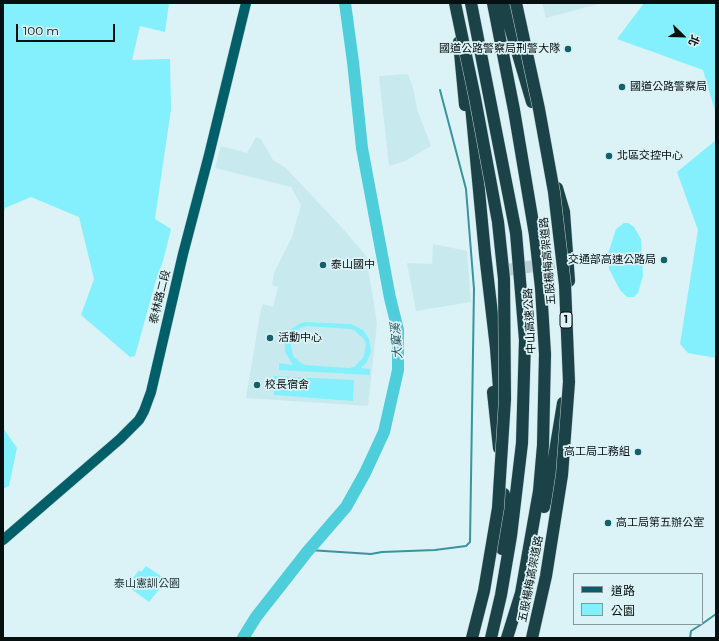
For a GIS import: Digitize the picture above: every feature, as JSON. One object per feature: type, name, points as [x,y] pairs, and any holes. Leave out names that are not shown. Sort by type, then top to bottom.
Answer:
[{"type":"highway","points":[[456,3],[484,316],[504,496]]},
{"type":"highway","points":[[456,3],[475,141],[497,363],[504,496],[504,526],[490,638]]},
{"type":"highway","points":[[456,3],[498,222],[504,279],[505,399],[498,508],[484,591],[472,638]]},
{"type":"highway","name":"中山高速公路","points":[[471,3],[516,233],[525,340],[522,443],[512,528],[501,595],[490,638]]},
{"type":"highway","name":"中山高速公路","points":[[493,3],[536,235],[544,323],[545,398],[543,453],[538,498],[521,593],[507,638]]},
{"type":"highway","points":[[503,3],[564,212],[569,261],[570,318],[567,376],[549,488],[521,593]]},
{"type":"highway","name":"五股楊梅高架道路","points":[[516,3],[539,109],[554,192],[565,285],[569,382],[562,475],[546,576],[532,638]]},
{"type":"highway","points":[[555,263],[569,261]]},
{"type":"highway","points":[[487,272],[507,270]]},
{"type":"highway","points":[[483,638],[498,583]]},
{"type":"main road","name":"泰林路二段","points":[[3,540],[120,439],[139,420],[144,411],[151,392],[181,262],[211,148],[246,3]]},
{"type":"shaded area","points":[[542,3],[602,3],[546,18]]},
{"type":"shaded area","points":[[408,74],[413,88],[417,109],[431,146],[405,161],[389,166],[379,76]]},
{"type":"shaded area","name":"泰山國中","points":[[256,137],[261,139],[273,160],[286,168],[344,230],[366,256],[377,323],[368,406],[246,398],[261,309],[263,304],[273,307],[278,287],[272,285],[274,273],[292,237],[301,205],[291,187],[215,168],[221,146],[247,153]]},
{"type":"shaded area","points":[[433,244],[467,251],[471,302],[416,311],[407,263],[432,264]]},
{"type":"green space","points":[[3,3],[169,3],[165,32],[140,26],[132,60],[170,59],[171,109],[155,219],[171,229],[135,356],[130,357],[81,315],[94,279],[79,217],[31,197],[5,208],[3,216]]},
{"type":"green space","points":[[644,3],[716,3],[716,114],[703,70],[617,39]]},
{"type":"green space","points":[[716,140],[716,358],[688,353],[680,344],[698,230],[677,172]]},
{"type":"green space","points":[[624,223],[628,223],[634,227],[641,239],[643,276],[638,293],[634,297],[627,297],[620,290],[609,269],[608,254],[616,229]]},
{"type":"green space","points":[[305,322],[351,324],[363,330],[369,339],[371,351],[367,362],[361,368],[370,369],[370,375],[279,370],[279,363],[293,365],[285,352],[285,342],[290,330]],"holes":[[[307,326],[354,330],[366,343],[363,358],[354,367],[349,368],[305,365],[293,356],[291,345],[292,338],[300,328]]]},
{"type":"green space","points":[[274,376],[354,380],[353,401],[274,395]]},
{"type":"green space","points":[[3,428],[17,448],[9,486],[3,489]]},
{"type":"green space","name":"泰山憲訓公園","points":[[146,566],[167,580],[149,602],[127,586],[139,570],[141,572]]},
{"type":"waterway","name":"大窠溪","points":[[243,638],[256,617],[307,552],[346,507],[365,473],[384,432],[398,370],[398,330],[390,298],[362,148],[345,3]]},
{"type":"waterway","points":[[309,550],[371,554],[382,552],[435,550],[466,546],[470,542],[474,289],[466,189],[440,90]]},
{"type":"waterway","points":[[703,623],[716,614]]},
{"type":"waterway","points":[[690,638],[691,631],[700,625]]},
{"type":"tunnel","points":[[507,270],[555,263]]},
{"type":"place","name":"國道公路警察局刑警大隊","points":[[568,49]]},
{"type":"place","name":"國道公路警察局","points":[[622,87]]},
{"type":"place","name":"北區交控中心","points":[[609,156]]},
{"type":"place","name":"交通部高速公路局","points":[[664,260]]},
{"type":"place","name":"泰山國中","points":[[323,265]]},
{"type":"place","name":"活動中心","points":[[270,338]]},
{"type":"place","name":"校長宿舍","points":[[257,385]]},
{"type":"place","name":"高工局工務組","points":[[638,452]]},
{"type":"place","name":"高工局第五辦公室","points":[[608,523]]}]
